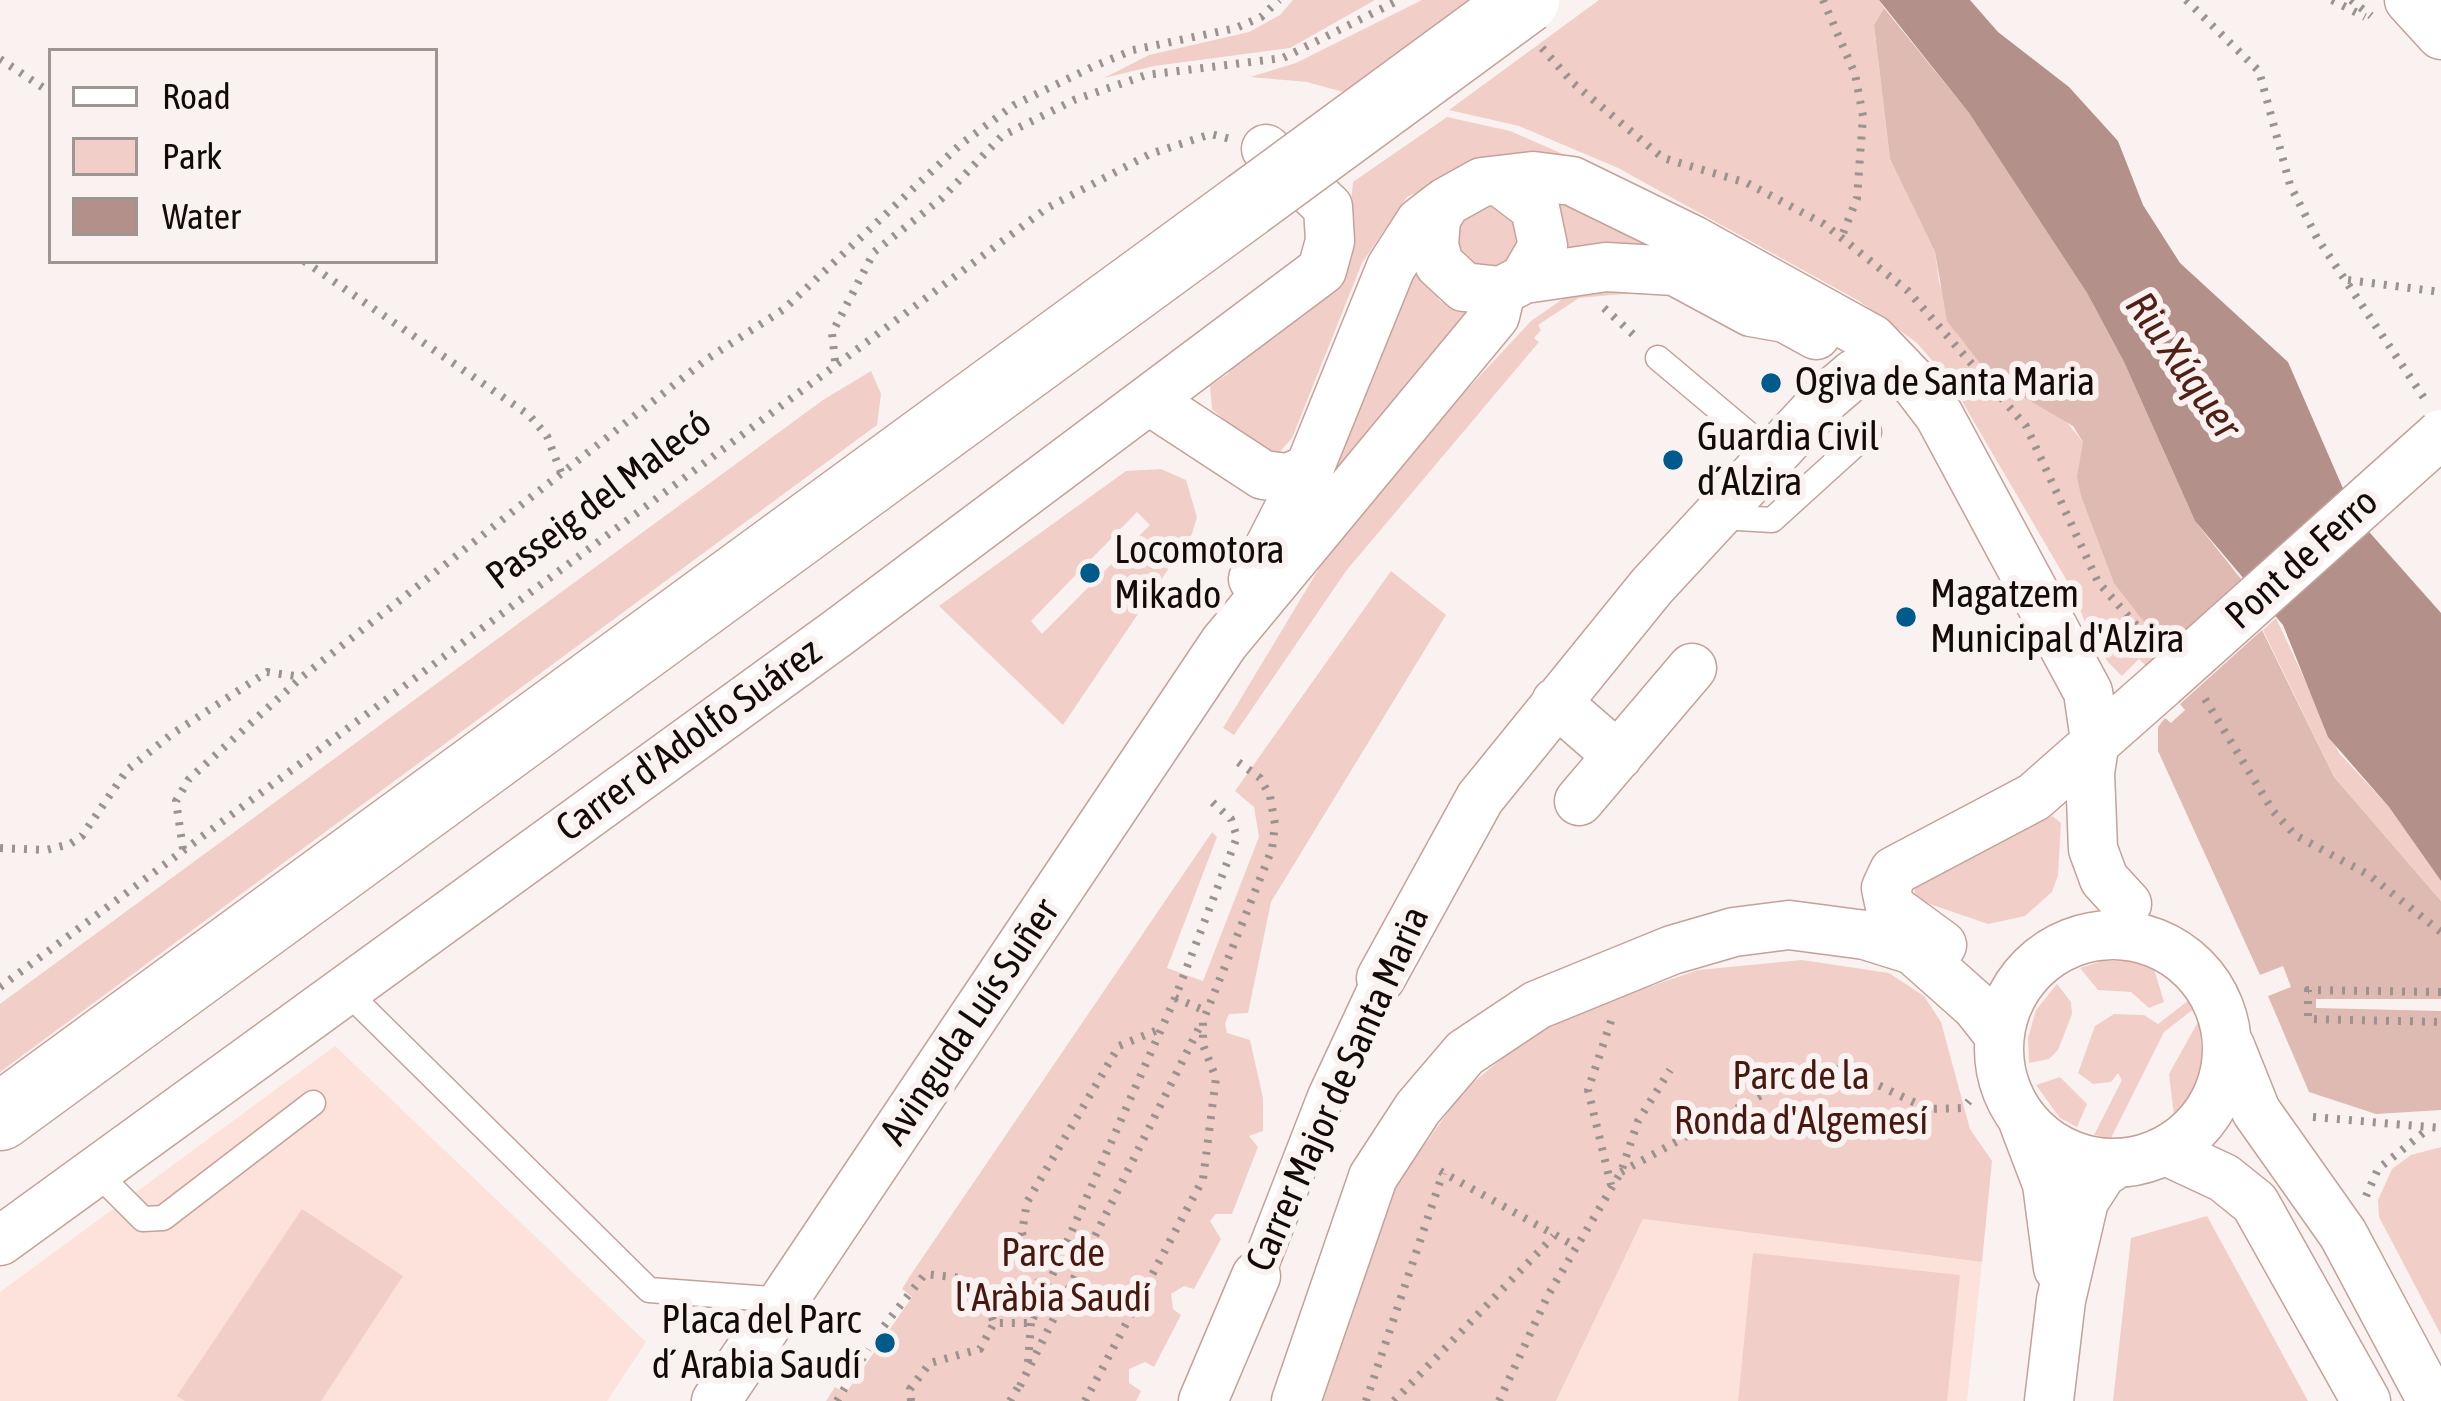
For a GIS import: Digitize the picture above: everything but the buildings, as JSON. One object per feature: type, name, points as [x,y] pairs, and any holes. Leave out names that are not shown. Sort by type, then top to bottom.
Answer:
[{"type":"main road","points":[[0,1117],[1257,176],[1526,0]]},
{"type":"street","points":[[2396,13],[2441,35]]},
{"type":"street","name":"Carrer d'Adolfo Suárez","points":[[0,1240],[839,632],[1322,270],[1330,241],[1328,207],[1257,176]]},
{"type":"street","points":[[1774,450],[1813,384],[1810,366],[1798,349],[1774,335],[1751,312],[1675,272],[1606,267],[1513,285],[1464,287],[1439,264],[1436,219],[1445,202],[1462,188],[1533,176],[1572,181],[1631,208],[1872,339],[1889,367],[1939,416],[2088,692],[2095,740],[2090,773],[2093,849],[2104,879],[2173,953],[2195,969],[2217,998],[2256,1111],[2343,1234],[2432,1401]]},
{"type":"street","points":[[1502,183],[1521,193],[1543,226],[1543,246],[1513,285]]},
{"type":"street","name":"Avinguda Luís Suñer","points":[[1225,643],[1309,469],[1391,267],[1420,222],[1445,202]]},
{"type":"street","name":"Avinguda Luís Suñer","points":[[716,1401],[1225,643],[1495,316],[1513,285]]},
{"type":"street","points":[[1751,312],[1785,318],[1889,367]]},
{"type":"street","points":[[1774,450],[1854,374],[1889,367]]},
{"type":"street","points":[[1150,401],[1228,457],[1263,475],[1288,478],[1309,469]]},
{"type":"street","name":"Pont de Ferro","points":[[2180,687],[2436,421]]},
{"type":"street","name":"Carrer Major de Santa Maria","points":[[1202,1401],[1326,1096],[1381,978],[1480,798],[1556,702],[1774,450]]},
{"type":"street","points":[[1228,457],[1248,497],[1252,581]]},
{"type":"street","points":[[1579,801],[1692,668]]},
{"type":"street","points":[[2002,1020],[1948,949],[1895,914],[1887,898],[1889,878],[1913,858],[1993,823],[2034,797],[2095,740],[2180,687]]},
{"type":"street","points":[[2127,904],[2112,838],[2116,771],[2129,734],[2180,687]]},
{"type":"street","points":[[1556,702],[1618,756]]},
{"type":"street","points":[[1296,1401],[1373,1177],[1418,1108],[1465,1052],[1537,1005],[1672,950],[1734,932],[1790,925],[1865,935],[1913,950],[1976,1006],[2002,1020]]},
{"type":"street","points":[[2062,1300],[2047,1184],[2003,1080],[2002,1020],[2030,970],[2064,945],[2120,935],[2173,953]]},
{"type":"street","points":[[2049,1401],[2062,1300],[2084,1202],[2102,1173],[2116,1164],[2165,1151],[2194,1127],[2213,1101],[2230,1046]]},
{"type":"street","points":[[2023,1121],[2049,1145],[2081,1160],[2116,1164]]},
{"type":"street","points":[[2165,1151],[2224,1178],[2255,1204],[2366,1401]]},
{"type":"lane","points":[[1658,358],[1774,450]]},
{"type":"lane","points":[[1721,509],[1738,518],[1772,520],[1869,431]]},
{"type":"lane","points":[[343,988],[649,1289],[784,1300]]},
{"type":"lane","points":[[95,1171],[143,1219],[163,1218],[313,1103]]},
{"type":"path","points":[[183,849],[176,801],[189,779],[302,676],[707,359],[784,309],[900,196],[1014,105],[1133,50],[1236,28],[1279,0]]},
{"type":"path","points":[[835,363],[832,333],[874,252],[941,199],[1001,136],[1074,100],[1146,75],[1283,58],[1399,0]]},
{"type":"path","points":[[1823,0],[1855,74],[1863,116],[1857,198],[1842,236]]},
{"type":"path","points":[[2186,0],[2259,71],[2290,185],[2317,238],[2436,421]]},
{"type":"path","points":[[2332,0],[2396,13]]},
{"type":"path","points":[[0,58],[48,91]]},
{"type":"path","name":"Passeig del Malecó","points":[[0,987],[1047,208],[1150,154],[1211,134],[1257,176]]},
{"type":"path","points":[[308,264],[529,415],[547,436],[562,477]]},
{"type":"path","points":[[2348,280],[2441,292]]},
{"type":"path","points":[[1598,303],[1658,358]]},
{"type":"path","points":[[0,848],[70,844],[82,836],[127,770],[172,734],[267,672],[302,676]]},
{"type":"path","points":[[2180,687],[2222,721],[2273,812],[2295,835],[2369,875],[2441,932]]},
{"type":"path","points":[[1010,1401],[1204,1016],[1272,849],[1270,796],[1260,778],[1238,762]]},
{"type":"path","points":[[1020,1386],[1030,1358],[1030,1323],[1175,998],[1238,837],[1231,818],[1211,801]]},
{"type":"path","points":[[2441,992],[2308,990],[2308,1019],[2441,1022]]},
{"type":"path","points":[[1175,998],[1204,1016]]},
{"type":"path","points":[[1611,1185],[1598,1148],[1588,1078],[1616,1012]]},
{"type":"path","points":[[1085,1401],[1202,1179],[1216,1078],[1202,1046],[1204,1016]]},
{"type":"path","points":[[1044,1294],[1022,1233],[1027,1202],[1119,1046],[1162,1028]]},
{"type":"path","points":[[1621,1172],[1808,1070],[1828,1067],[1857,1075],[1928,1109],[1963,1108],[1969,1101]]},
{"type":"path","points":[[1499,1401],[1575,1246],[1621,1172],[1638,1121],[1670,1070]]},
{"type":"path","points":[[2313,1118],[2436,1128]]},
{"type":"path","points":[[2361,1209],[2378,1169],[2436,1128]]},
{"type":"path","points":[[1426,1163],[1575,1246]]},
{"type":"path","points":[[1366,1401],[1443,1173]]},
{"type":"path","points":[[1394,1401],[1554,1236]]},
{"type":"path","points":[[884,1326],[925,1274],[962,1278],[982,1288],[994,1323],[980,1349],[930,1363],[910,1389],[911,1401]]},
{"type":"path","points":[[994,1323],[1030,1323]]},
{"type":"path","points":[[837,1401],[868,1349]]},
{"type":"shaded area","points":[[1884,8],[1969,113],[2087,293],[2124,362],[2195,521],[2241,579],[2179,635],[2144,622],[2114,583],[2081,496],[2077,477],[2083,442],[2073,426],[1991,378],[1947,321],[1935,252],[1890,159],[1874,25]]},
{"type":"shaded area","points":[[2262,630],[2334,777],[2441,901],[2441,999],[2316,999],[2316,1008],[2441,1011],[2441,1110],[2376,1114],[2309,1092],[2268,996],[2291,987],[2283,966],[2260,975],[2158,751],[2158,727],[2165,718],[2171,723],[2185,710],[2180,704]]},
{"type":"shaded area","points":[[335,1046],[646,1342],[607,1401],[0,1401],[0,1292]]},
{"type":"shaded area","points":[[1643,1219],[1982,1262],[1967,1401],[1556,1401]]},
{"type":"green space","points":[[1293,0],[1375,0],[1290,48],[1154,66],[1104,78],[1149,55],[1249,32],[1280,15]]},
{"type":"green space","points":[[1422,0],[1468,0],[1343,92],[1307,82],[1250,77],[1296,63]]},
{"type":"green space","points":[[1599,0],[1879,0],[1884,8],[1874,25],[1890,159],[1935,252],[1939,282],[1957,334],[1991,378],[2061,415],[2083,442],[2081,496],[2097,533],[2144,622],[2179,635],[2146,666],[2139,659],[2122,676],[2108,662],[2093,639],[2101,635],[2095,624],[2087,628],[2074,593],[1952,384],[1917,343],[1859,301],[1618,168],[1519,126],[1449,110]]},
{"type":"green space","points":[[1447,117],[1510,131],[1586,164],[1482,163],[1407,197],[1362,263],[1292,438],[1278,454],[1259,450],[1212,409],[1210,386],[1229,373],[1223,366],[1350,212],[1353,182]]},
{"type":"green space","points":[[1483,199],[1508,203],[1530,246],[1495,280],[1452,258],[1460,210]]},
{"type":"green space","points":[[1555,199],[1665,251],[1562,260]]},
{"type":"green space","points":[[1413,257],[1440,301],[1475,317],[1321,502]]},
{"type":"green space","points":[[1577,289],[1634,293],[1579,298],[1538,325],[1541,330],[1534,338],[1539,342],[1346,571],[1234,735],[1223,728],[1323,562],[1381,482],[1531,321]]},
{"type":"green space","points":[[871,371],[881,394],[877,425],[0,1072],[0,1004],[823,400]]},
{"type":"green space","points":[[1161,469],[1186,480],[1197,517],[1192,534],[1063,725],[939,606],[1126,471]],"holes":[[[1137,512],[1150,525],[1042,634],[1031,621]]]},
{"type":"green space","name":"Parc de l'Aràbia Saudí","points":[[1391,571],[1446,615],[1271,902],[1248,1013],[1229,1014],[1225,1023],[1227,1033],[1250,1040],[1263,1098],[1263,1131],[1249,1136],[1258,1147],[1232,1214],[1216,1214],[1210,1221],[1221,1239],[1194,1289],[1184,1286],[1171,1294],[1173,1309],[1181,1315],[1154,1367],[1145,1362],[1129,1369],[1129,1383],[1141,1391],[1136,1401],[826,1401],[835,1387],[846,1393],[912,1297],[902,1289],[912,1273],[1212,832],[1217,837],[1167,968],[1203,981],[1259,837],[1254,807],[1235,791]]},
{"type":"green space","points":[[2276,618],[2339,753],[2389,807],[2441,881],[2441,901],[2334,777],[2263,630]]},
{"type":"green space","points":[[2052,816],[2061,823],[2058,875],[2052,892],[2025,916],[1988,924],[1915,899],[1914,884]]},
{"type":"green space","name":"Parc de la Ronda d'Algemesí","points":[[1802,960],[1889,973],[1924,996],[1941,1022],[1970,1129],[1992,1161],[1982,1262],[1643,1219],[1556,1401],[1321,1401],[1391,1192],[1463,1091],[1536,1030],[1642,979],[1646,988],[1698,970]]},
{"type":"green space","points":[[2102,961],[2131,961],[2154,969],[2164,1002],[2149,1008],[2131,992],[2098,990],[2080,968]]},
{"type":"green space","points":[[2057,984],[2071,1002],[2072,1014],[2058,1050],[2049,1059],[2029,1063],[2028,1038],[2036,1010]]},
{"type":"green space","points":[[2189,1000],[2195,1008],[2164,1032],[2111,1138],[2094,1135],[2122,1080],[2118,1073],[2111,1082],[2093,1084],[2078,1073],[2095,1026],[2114,1014],[2144,1015],[2158,1024]]},
{"type":"green space","points":[[2199,1020],[2203,1069],[2191,1096],[2174,1115],[2169,1074]]},
{"type":"green space","points":[[2060,1077],[2087,1104],[2077,1127],[2060,1118],[2036,1085]]},
{"type":"green space","points":[[2441,1147],[2441,1335],[2379,1217],[2378,1200],[2392,1169],[2411,1155]]},
{"type":"green space","points":[[302,1209],[403,1276],[321,1401],[185,1401],[177,1396]]},
{"type":"green space","points":[[2207,1216],[2308,1401],[2113,1401],[2131,1238]]},
{"type":"green space","points":[[1753,1253],[1960,1275],[1947,1401],[1738,1401]]},
{"type":"water","name":"Riu Xúquer","points":[[1879,0],[1970,0],[1998,32],[2069,87],[2118,141],[2143,205],[2180,263],[2288,362],[2355,516],[2441,613],[2441,881],[2389,807],[2328,737],[2283,625],[2195,521],[2124,362],[2087,293],[1969,113]]},
{"type":"place","name":"Ogiva de Santa Maria","points":[[1771,383]]},
{"type":"place","name":"Guardia Civil d´Alzira","points":[[1673,460]]},
{"type":"place","name":"Locomotora Mikado","points":[[1090,573]]},
{"type":"place","name":"Magatzem Municipal d'Alzira","points":[[1906,617]]},
{"type":"place","name":"Placa del Parc d´ Arabia Saudí","points":[[885,1343]]}]
